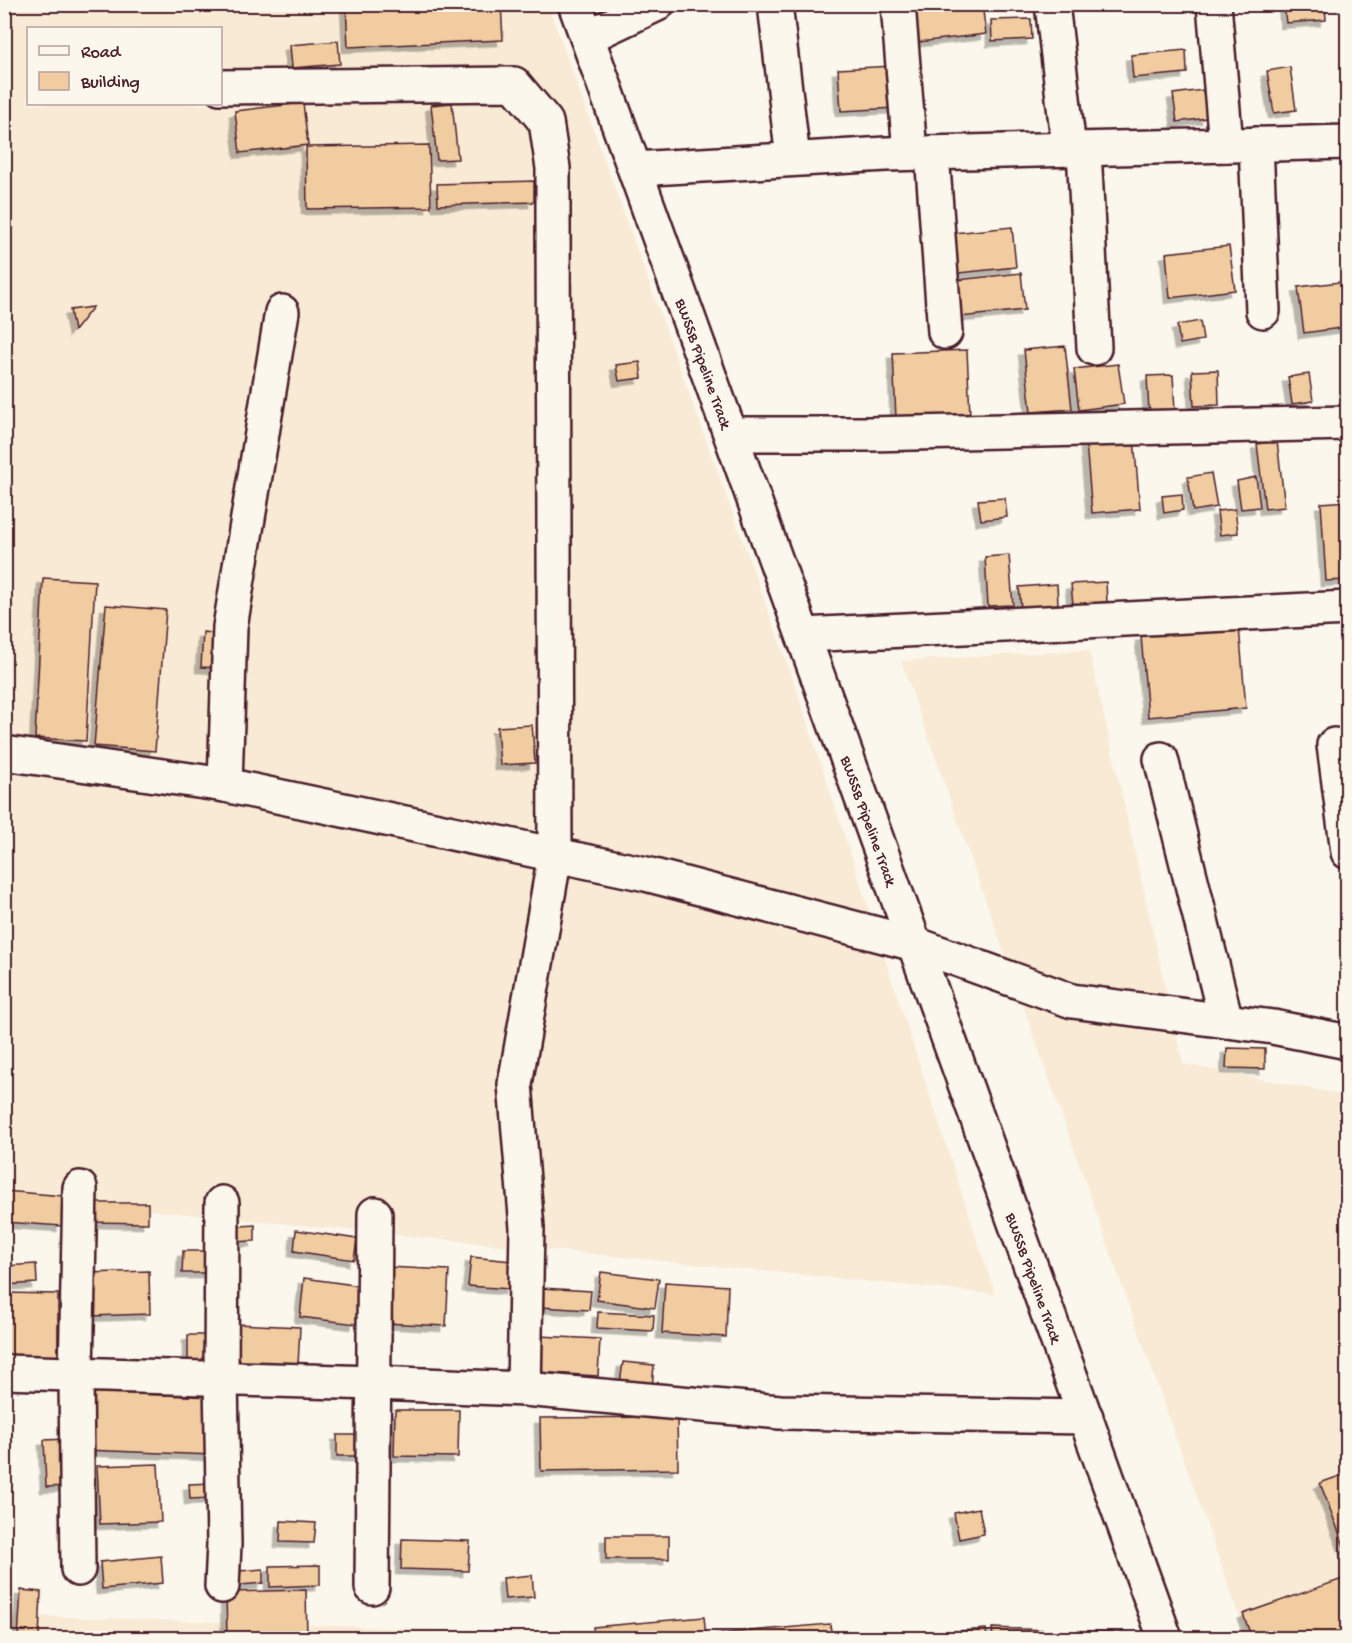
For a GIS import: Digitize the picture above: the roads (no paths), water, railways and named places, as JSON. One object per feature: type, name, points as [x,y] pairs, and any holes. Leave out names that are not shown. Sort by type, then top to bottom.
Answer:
[{"type":"street","name":"BWSSB Pipeline Track","points":[[575,4],[1166,1638]]},
{"type":"street","points":[[587,38],[657,4]]},
{"type":"street","points":[[775,4],[793,159]]},
{"type":"street","points":[[898,4],[945,332]]},
{"type":"street","points":[[1052,4],[1076,149],[1094,348]]},
{"type":"street","points":[[1214,4],[1241,145],[1263,311]]},
{"type":"street","points":[[222,87],[514,84],[546,122],[552,168],[553,217],[555,855],[515,1084],[527,1228],[524,1389]]},
{"type":"street","points":[[635,169],[921,153],[1347,142]]},
{"type":"street","points":[[225,785],[230,627],[282,312]]},
{"type":"street","points":[[731,434],[869,434],[1347,423]]},
{"type":"street","points":[[803,635],[1347,608]]},
{"type":"street","points":[[1334,745],[1347,852]]},
{"type":"street","points":[[4,753],[225,785],[646,874],[915,944],[1072,1001],[1273,1027],[1347,1042]]},
{"type":"street","points":[[1161,759],[1226,1021]]},
{"type":"street","points":[[78,1569],[76,1374],[80,1188]]},
{"type":"street","points":[[222,1203],[221,1379],[224,1544],[222,1586]]},
{"type":"street","points":[[372,1587],[375,1214]]},
{"type":"street","points":[[4,1372],[524,1389],[780,1412],[1086,1417]]}]
